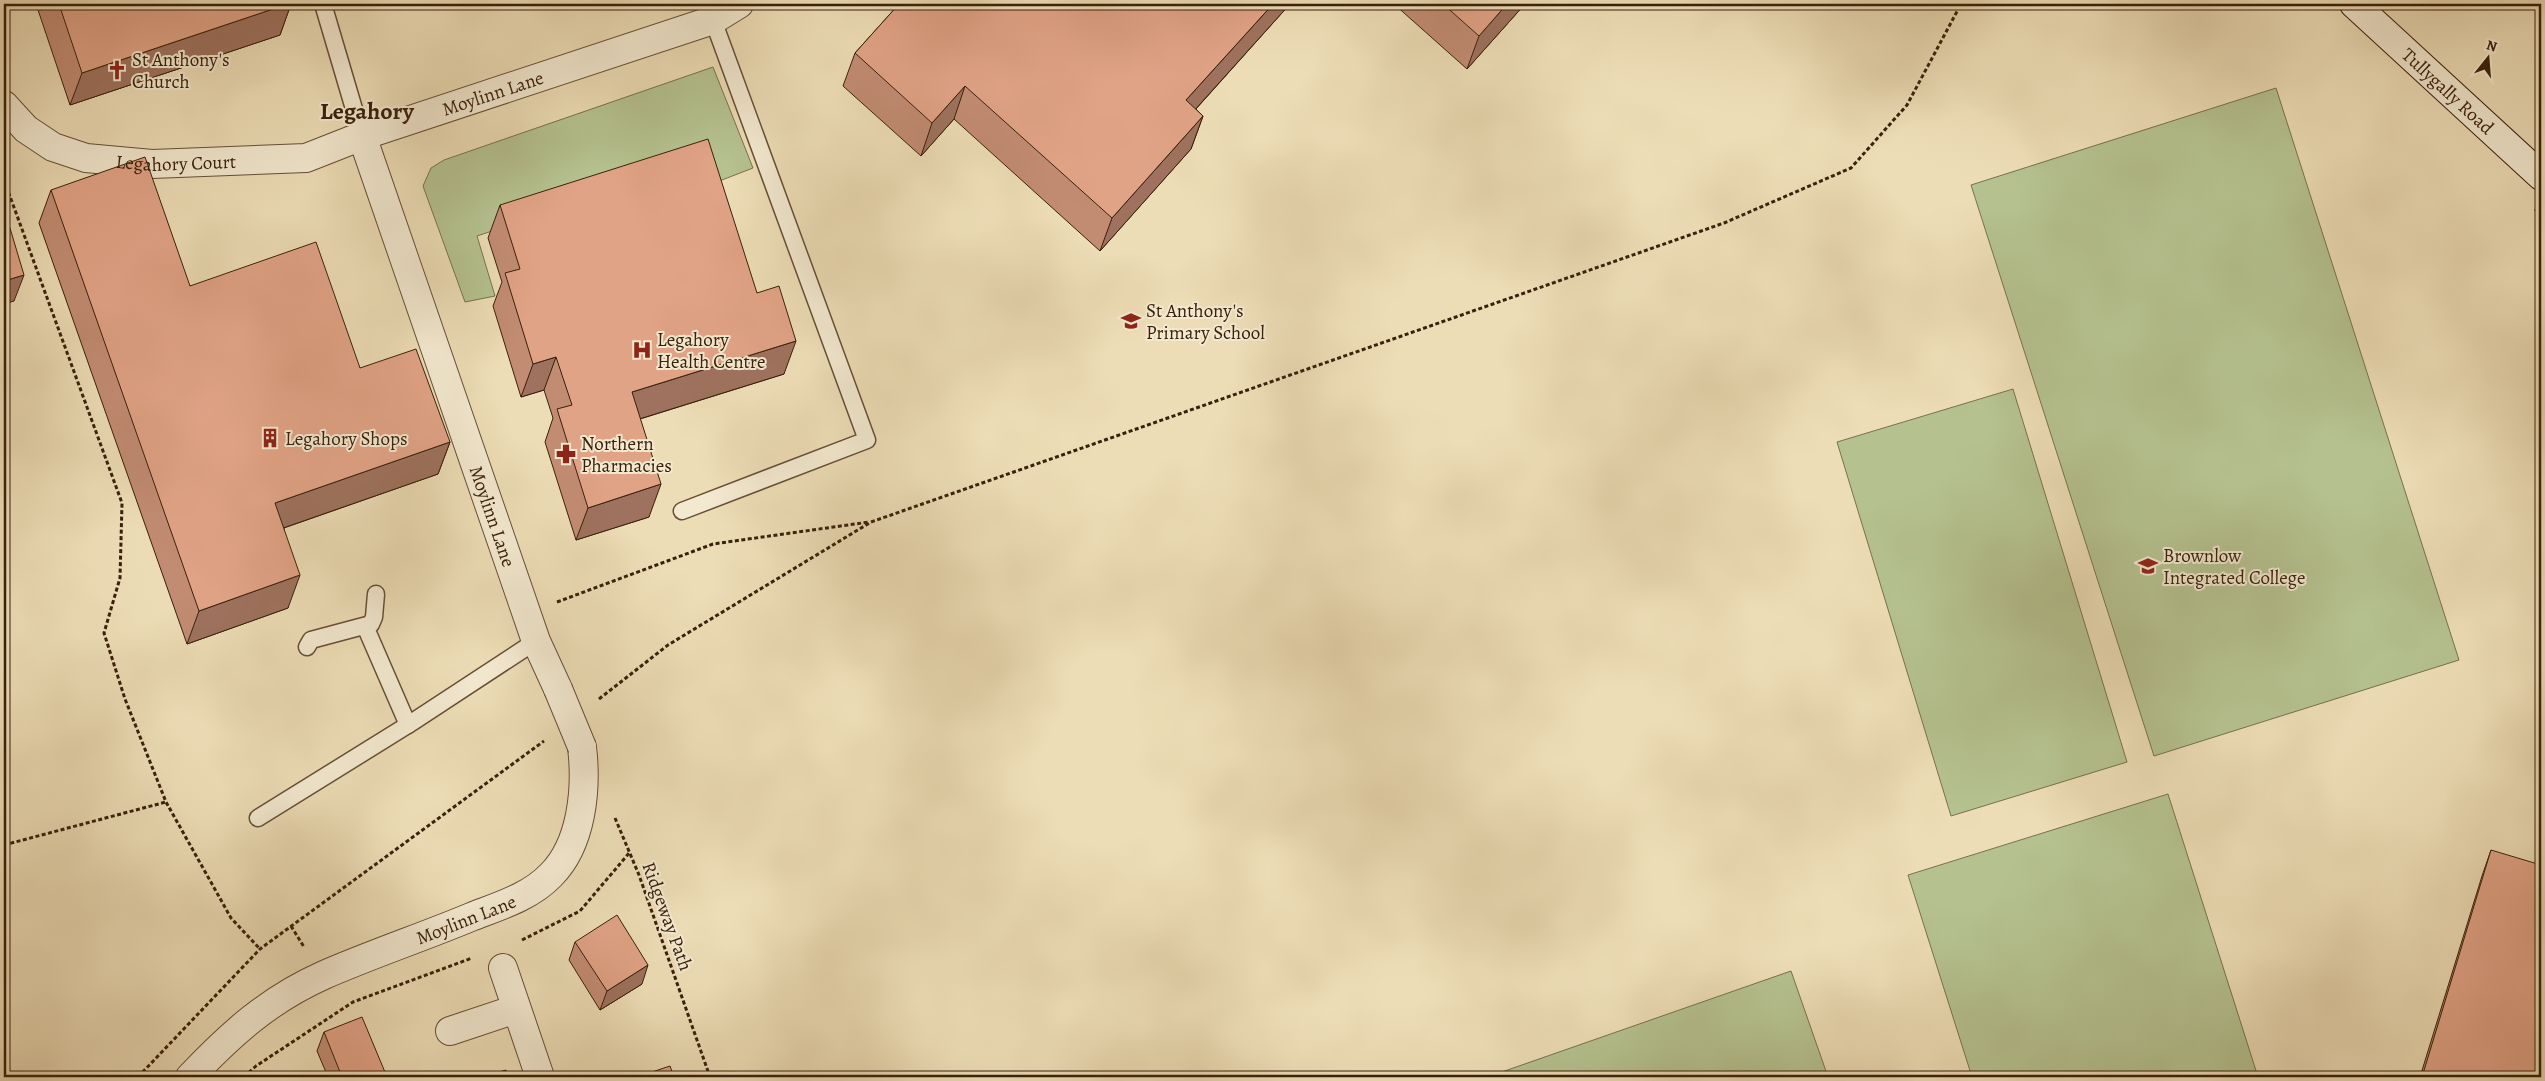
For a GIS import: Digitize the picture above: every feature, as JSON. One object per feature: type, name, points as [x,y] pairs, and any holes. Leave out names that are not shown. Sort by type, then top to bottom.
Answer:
[{"type":"street","name":"Moylinn Lane","points":[[190,1077],[223,1042],[270,1003],[323,976],[520,898],[551,875],[572,843],[581,813],[583,759],[558,689],[536,641],[526,613],[362,136],[712,20],[739,4]]},
{"type":"street","name":"Tullygally Road","points":[[2354,4],[2541,176]]},
{"type":"street","name":"Legahory Court","points":[[4,105],[26,129],[53,147],[86,158],[152,164],[306,158],[362,136]]},
{"type":"street","points":[[508,956],[516,1010],[540,1077]]},
{"type":"street","points":[[450,1032],[516,1010]]},
{"type":"lane","points":[[323,4],[362,136]]},
{"type":"lane","points":[[682,510],[868,440],[712,20]]},
{"type":"lane","points":[[307,647],[311,640],[371,624],[374,617],[376,594]]},
{"type":"lane","points":[[365,626],[408,725]]},
{"type":"lane","points":[[258,818],[408,725],[536,641]]},
{"type":"path","points":[[526,613],[713,544],[871,522],[1715,226],[1851,168],[1908,105],[1961,4]]},
{"type":"path","points":[[4,180],[122,503],[120,578],[104,633],[125,699],[166,802],[231,918],[260,950]]},
{"type":"path","points":[[593,704],[668,645],[871,522]]},
{"type":"path","points":[[138,1077],[260,950],[548,739]]},
{"type":"path","name":"Ridgeway Path","points":[[583,759],[617,820],[630,852],[710,1077]]},
{"type":"path","points":[[4,845],[166,802]]},
{"type":"path","points":[[508,956],[529,937],[580,911],[630,852]]},
{"type":"path","points":[[244,1077],[256,1066],[353,1002],[478,956]]},
{"type":"green space","points":[[713,67],[753,168],[709,185],[701,162],[477,236],[495,296],[465,302],[423,186],[431,168],[444,160]]},
{"type":"green space","points":[[2276,88],[2459,660],[2154,756],[1971,185]]},
{"type":"green space","points":[[2013,389],[2127,762],[1951,816],[1837,442]]},
{"type":"green space","points":[[2168,794],[2258,1077],[1972,1077],[1908,875]]},
{"type":"green space","points":[[1791,971],[1828,1077],[1500,1077],[1499,1073]]},
{"type":"building","points":[[59,4],[288,4],[82,73]]},
{"type":"building","points":[[899,4],[1273,4],[1186,100],[1203,116],[1112,218],[965,86],[932,123],[855,53]]},
{"type":"building","points":[[1443,4],[1507,4],[1479,36]]},
{"type":"building","name":"Legahory Health Centre","points":[[708,139],[757,293],[779,286],[796,341],[632,392],[661,484],[588,508],[557,409],[572,405],[556,357],[533,364],[505,273],[520,269],[500,205]]},
{"type":"building","name":"Legahory Shops","points":[[145,157],[190,286],[316,242],[360,368],[416,349],[450,442],[275,503],[300,575],[199,611],[51,190]]},
{"type":"building","points":[[4,208],[24,275],[4,281]]},
{"type":"building","points":[[2491,850],[2541,865],[2541,1077],[2422,1077]]},
{"type":"building","points":[[617,915],[648,965],[607,991],[575,942]]},
{"type":"building","points":[[362,1017],[387,1077],[342,1077],[324,1032]]},
{"type":"building","points":[[670,1066],[674,1077],[637,1077]]},
{"type":"building","points":[[506,1070],[508,1077],[480,1077]]},
{"type":"place","name":"St Anthony's Church","points":[[117,70]]},
{"type":"place","name":"St Anthony's Primary School","points":[[1131,321]]},
{"type":"place","name":"Legahory Health Centre","points":[[642,350]]},
{"type":"place","name":"Legahory Shops","points":[[270,438]]},
{"type":"place","name":"Northern Pharmacies","points":[[566,454]]},
{"type":"place","name":"Brownlow Integrated College","points":[[2148,566]]},
{"type":"district","name":"Legahory","points":[[367,111]]}]
